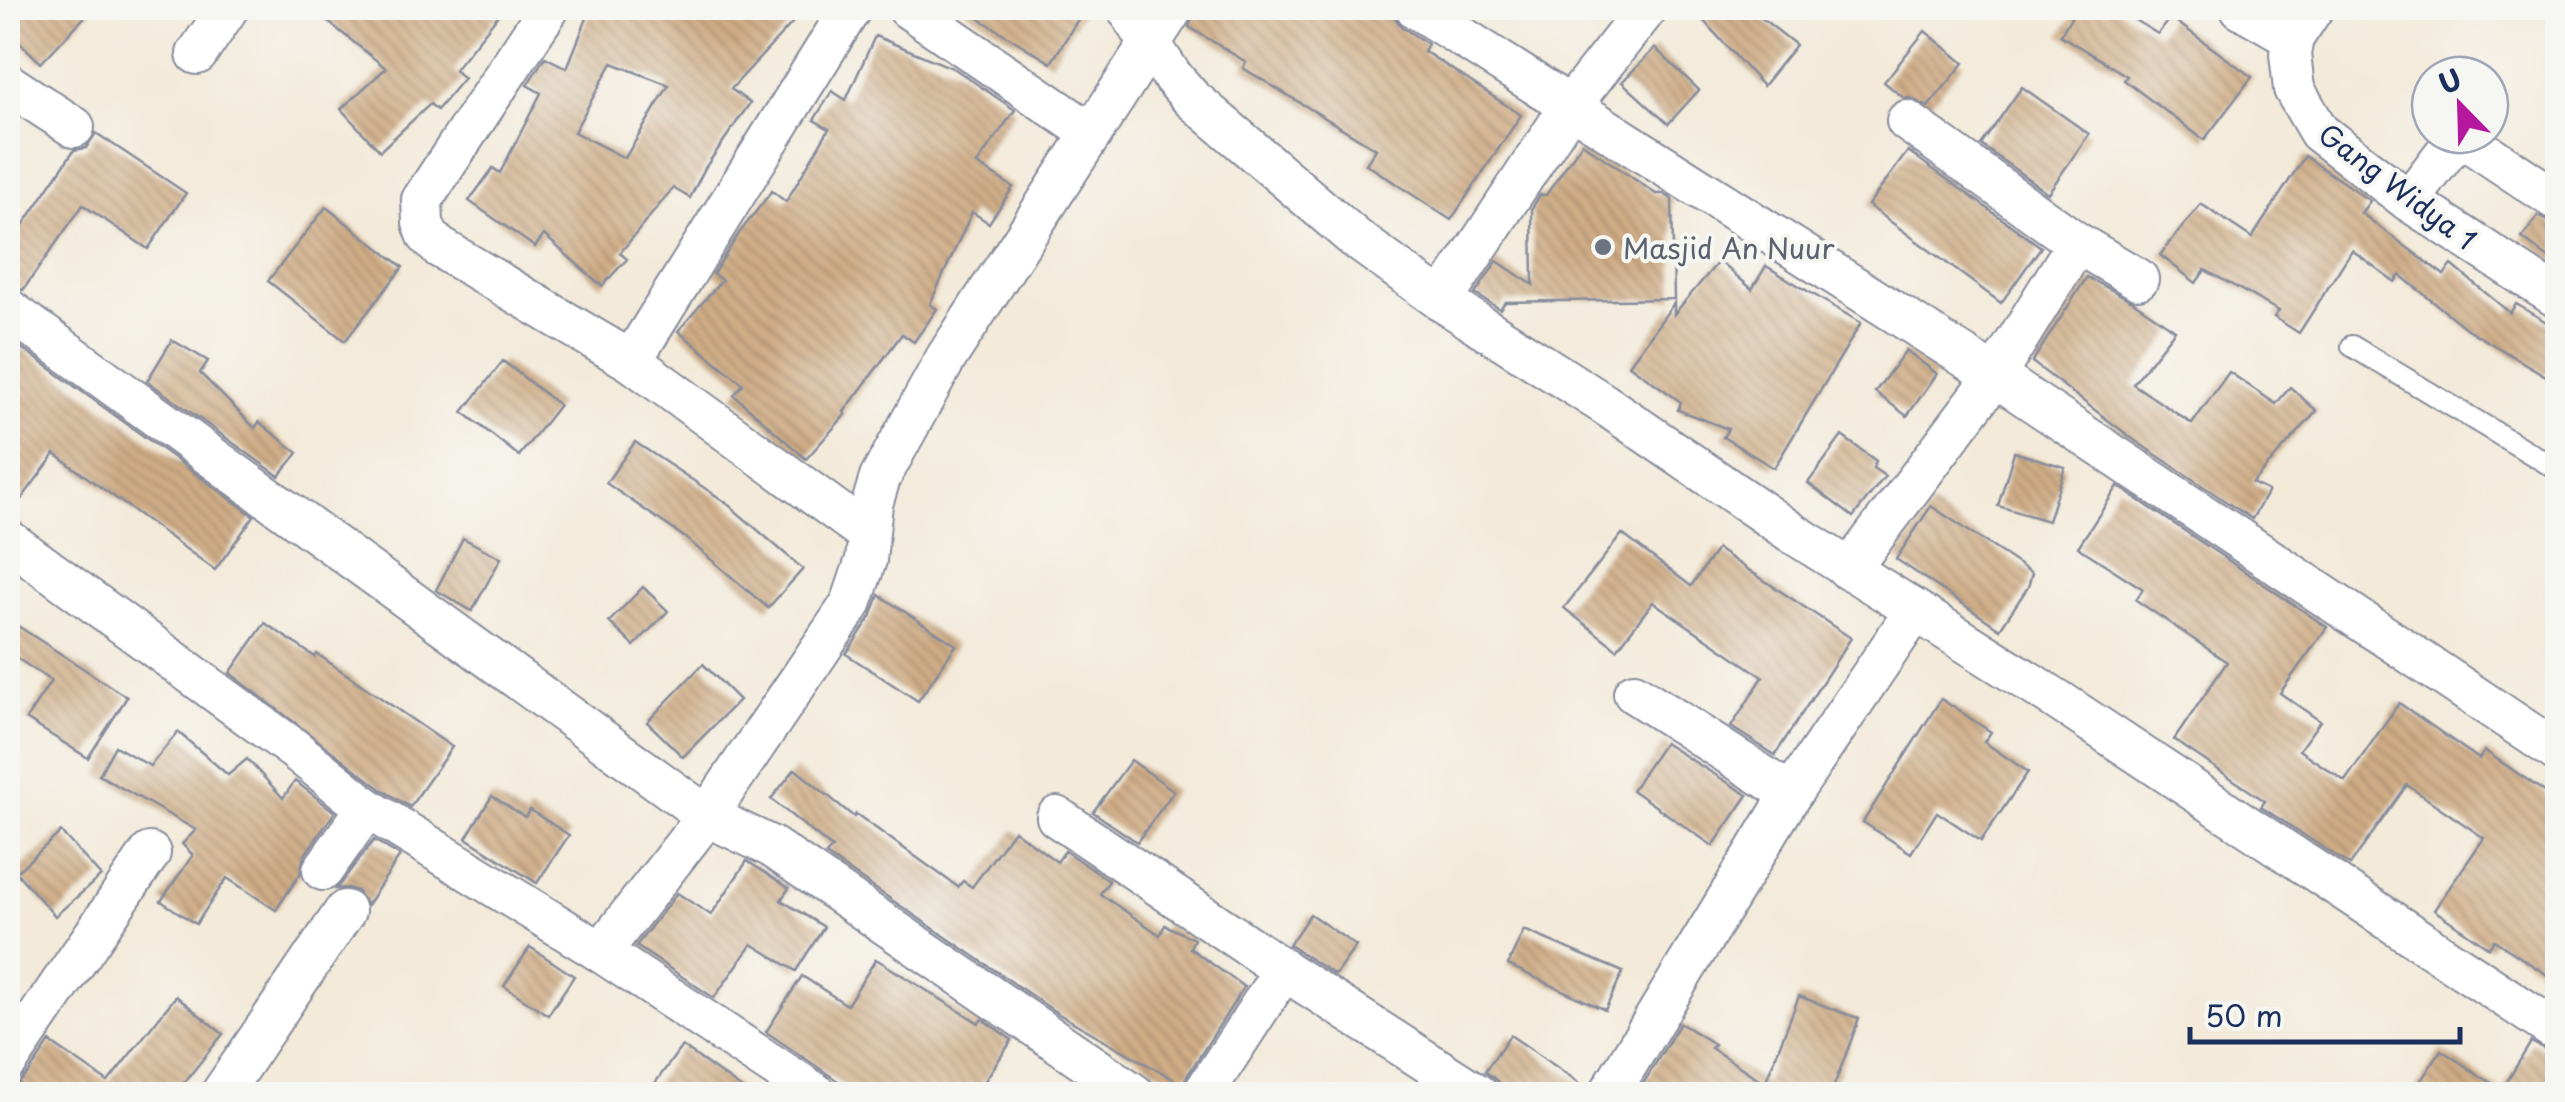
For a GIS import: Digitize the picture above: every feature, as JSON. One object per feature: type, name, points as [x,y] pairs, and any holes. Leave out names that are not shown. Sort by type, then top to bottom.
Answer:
[{"type":"street","points":[[197,54],[228,8]]},
{"type":"street","points":[[549,8],[422,200],[428,236],[456,260],[631,361],[868,534]]},
{"type":"street","points":[[631,361],[851,8]]},
{"type":"street","points":[[908,8],[1092,133]]},
{"type":"street","points":[[1126,8],[1191,98],[1355,238],[1442,301],[1604,404],[1850,570],[2056,699],[2558,1032]]},
{"type":"street","points":[[601,952],[707,816],[851,604],[866,560],[880,478],[946,358],[1173,8]]},
{"type":"street","points":[[1442,301],[1571,105],[1647,8]]},
{"type":"street","points":[[2241,8],[2303,23]]},
{"type":"street","points":[[1421,9],[1995,376],[2558,752]]},
{"type":"street","name":"Gang Widya 1","points":[[2303,23],[2292,76],[2300,102],[2318,132],[2409,201],[2558,298]]},
{"type":"street","points":[[8,84],[74,127]]},
{"type":"street","points":[[1906,121],[2077,243],[2138,279]]},
{"type":"street","points":[[2409,201],[2449,148],[2459,141],[2471,143],[2558,201]]},
{"type":"street","points":[[1850,570],[1995,376],[2077,243]]},
{"type":"street","points":[[8,310],[707,816],[772,847],[1134,1094]]},
{"type":"street","points":[[8,540],[294,749],[367,808],[601,952],[816,1094]]},
{"type":"street","points":[[1609,1094],[1791,794],[1915,612]]},
{"type":"street","points":[[1634,693],[1791,794]]},
{"type":"street","points":[[323,870],[367,808]]},
{"type":"street","points":[[1057,817],[1477,1094]]},
{"type":"street","points":[[8,1061],[150,852]]},
{"type":"street","points":[[221,1094],[346,911]]},
{"type":"street","points":[[1203,1094],[1284,970]]},
{"type":"lane","points":[[2352,346],[2558,470]]},
{"type":"building","points":[[8,8],[93,8],[41,63],[8,31]]},
{"type":"building","points":[[311,8],[504,8],[454,70],[464,78],[437,110],[430,104],[380,151],[341,109],[386,68]]},
{"type":"building","points":[[591,8],[806,8],[731,89],[750,103],[705,168],[690,198],[673,188],[620,253],[627,259],[602,286],[544,235],[535,247],[469,201],[493,168],[500,173],[541,93],[527,85],[545,57],[567,68]],"holes":[[[612,63],[669,85],[625,158],[574,132]]]},
{"type":"building","points":[[962,8],[1085,8],[1051,63]]},
{"type":"building","points":[[1196,8],[1392,8],[1402,27],[1428,44],[1424,51],[1521,115],[1451,220],[1366,164],[1376,149],[1243,68],[1246,62],[1189,27]]},
{"type":"building","points":[[1692,8],[1749,8],[1796,45],[1763,86]]},
{"type":"building","points":[[2077,8],[2115,8],[2158,34],[2170,17],[2252,77],[2204,140],[2124,80],[2127,76],[2060,35]]},
{"type":"building","points":[[1925,31],[1964,63],[1928,107],[1904,98],[1884,82]]},
{"type":"building","points":[[875,36],[955,69],[1015,110],[977,164],[1013,187],[989,223],[972,212],[930,304],[937,309],[914,342],[902,334],[846,414],[806,459],[734,395],[743,384],[678,331],[722,280],[713,274],[772,191],[786,202],[829,129],[814,120],[832,91],[846,100]]},
{"type":"building","points":[[1655,48],[1699,90],[1668,124],[1622,82]]},
{"type":"building","points":[[2022,87],[2089,134],[2048,193],[1981,145]]},
{"type":"building","points":[[96,133],[186,193],[148,249],[83,205],[23,290],[8,286],[8,213],[24,224],[74,150],[86,148]]},
{"type":"building","name":"Masjid An Nuur","points":[[1582,143],[1656,194],[1672,199],[1674,299],[1505,302],[1500,309],[1475,294],[1497,261],[1533,285],[1532,208],[1540,195],[1546,195]]},
{"type":"building","points":[[1908,151],[2041,247],[2001,303],[1868,205]]},
{"type":"building","points":[[2305,156],[2370,201],[2361,213],[2444,275],[2452,265],[2510,313],[2516,304],[2558,329],[2558,357],[2546,376],[2467,329],[2400,275],[2395,282],[2352,250],[2299,333],[2274,317],[2279,311],[2205,270],[2196,283],[2160,255],[2201,204],[2252,238]]},
{"type":"building","points":[[326,207],[403,267],[345,341],[268,281]]},
{"type":"building","points":[[2538,216],[2558,226],[2558,265],[2522,238]]},
{"type":"building","points":[[1719,261],[1752,289],[1766,266],[1861,323],[1774,468],[1723,437],[1728,429],[1678,410],[1681,402],[1629,365],[1674,303],[1674,314]]},
{"type":"building","points":[[2087,277],[2175,330],[2133,384],[2192,424],[2229,372],[2276,404],[2290,387],[2317,411],[2252,483],[2268,491],[2252,519],[2134,440],[2032,362]]},
{"type":"building","points":[[8,338],[254,516],[215,570],[55,454],[8,517]]},
{"type":"building","points":[[172,340],[208,361],[200,373],[255,428],[259,422],[298,453],[279,476],[147,381]]},
{"type":"building","points":[[1906,350],[1937,374],[1907,416],[1875,392]]},
{"type":"building","points":[[503,361],[559,405],[519,456],[463,412]]},
{"type":"building","points":[[1842,436],[1876,461],[1873,468],[1885,476],[1853,517],[1808,483]]},
{"type":"building","points":[[635,442],[724,501],[803,569],[768,608],[687,539],[606,483]]},
{"type":"building","points":[[2014,452],[2065,467],[2048,521],[1998,506]]},
{"type":"building","points":[[2118,486],[2327,627],[2280,693],[2320,721],[2299,750],[2345,781],[2399,703],[2479,759],[2485,751],[2558,801],[2558,982],[2494,940],[2489,948],[2434,910],[2484,838],[2407,785],[2350,865],[2261,807],[2265,801],[2174,740],[2227,662],[2136,600],[2143,589],[2078,547]]},
{"type":"building","points":[[1931,506],[2032,573],[2028,587],[2000,629],[1896,559]]},
{"type":"building","points":[[1622,534],[1691,586],[1717,549],[1851,638],[1775,755],[1731,727],[1763,677],[1653,602],[1617,649],[1564,608]]},
{"type":"building","points":[[463,538],[501,558],[472,611],[436,590]]},
{"type":"building","points":[[643,587],[668,611],[634,646],[609,622]]},
{"type":"building","points":[[879,595],[956,645],[918,701],[846,654],[871,617]]},
{"type":"building","points":[[265,623],[452,747],[410,807],[230,673]]},
{"type":"building","points":[[18,626],[127,697],[88,758],[26,719],[51,681],[8,652],[8,642]]},
{"type":"building","points":[[703,664],[739,700],[683,757],[647,722]]},
{"type":"building","points":[[1941,699],[1991,732],[1984,742],[2028,772],[1981,841],[1937,812],[1911,853],[1863,822]]},
{"type":"building","points":[[178,732],[228,775],[247,759],[283,798],[295,781],[335,812],[304,856],[300,874],[276,910],[227,878],[196,924],[161,901],[193,855],[182,844],[196,830],[99,775],[115,746],[150,766]]},
{"type":"building","points":[[1664,743],[1748,795],[1713,846],[1632,790]]},
{"type":"building","points":[[1131,760],[1174,791],[1137,842],[1093,812]]},
{"type":"building","points":[[795,769],[854,817],[856,814],[958,887],[963,881],[972,887],[1014,830],[1057,862],[1065,851],[1109,881],[1100,894],[1160,935],[1165,925],[1194,939],[1190,948],[1244,987],[1182,1084],[1057,1013],[826,855],[832,848],[771,799]]},
{"type":"building","points":[[492,796],[525,817],[530,810],[569,835],[537,883],[466,838]]},
{"type":"building","points":[[61,832],[101,876],[55,916],[16,872]]},
{"type":"building","points":[[374,840],[400,856],[367,905],[357,891],[336,889]]},
{"type":"building","points":[[747,861],[789,888],[781,900],[824,927],[796,971],[752,944],[714,998],[636,946],[677,893],[711,915]]},
{"type":"building","points":[[1310,914],[1356,946],[1335,975],[1289,945]]},
{"type":"building","points":[[1524,930],[1623,972],[1605,1010],[1508,965]]},
{"type":"building","points":[[530,947],[574,976],[548,1015],[504,986]]},
{"type":"building","points":[[876,959],[1012,1040],[976,1094],[857,1094],[766,1032],[802,976],[847,1005]]},
{"type":"building","points":[[176,996],[223,1034],[175,1094],[8,1094],[50,1042],[108,1082]]},
{"type":"building","points":[[1799,996],[1859,1019],[1831,1094],[1653,1094],[1641,1087],[1680,1023],[1765,1083]]},
{"type":"building","points":[[1510,1035],[1587,1088],[1585,1094],[1501,1094],[1498,1082],[1485,1071]]},
{"type":"building","points":[[2531,1042],[2558,1056],[2558,1094],[2412,1094],[2441,1050],[2502,1090]]},
{"type":"building","points":[[682,1046],[749,1094],[647,1094]]},
{"type":"place","name":"Masjid An Nuur","points":[[1603,247]]}]
